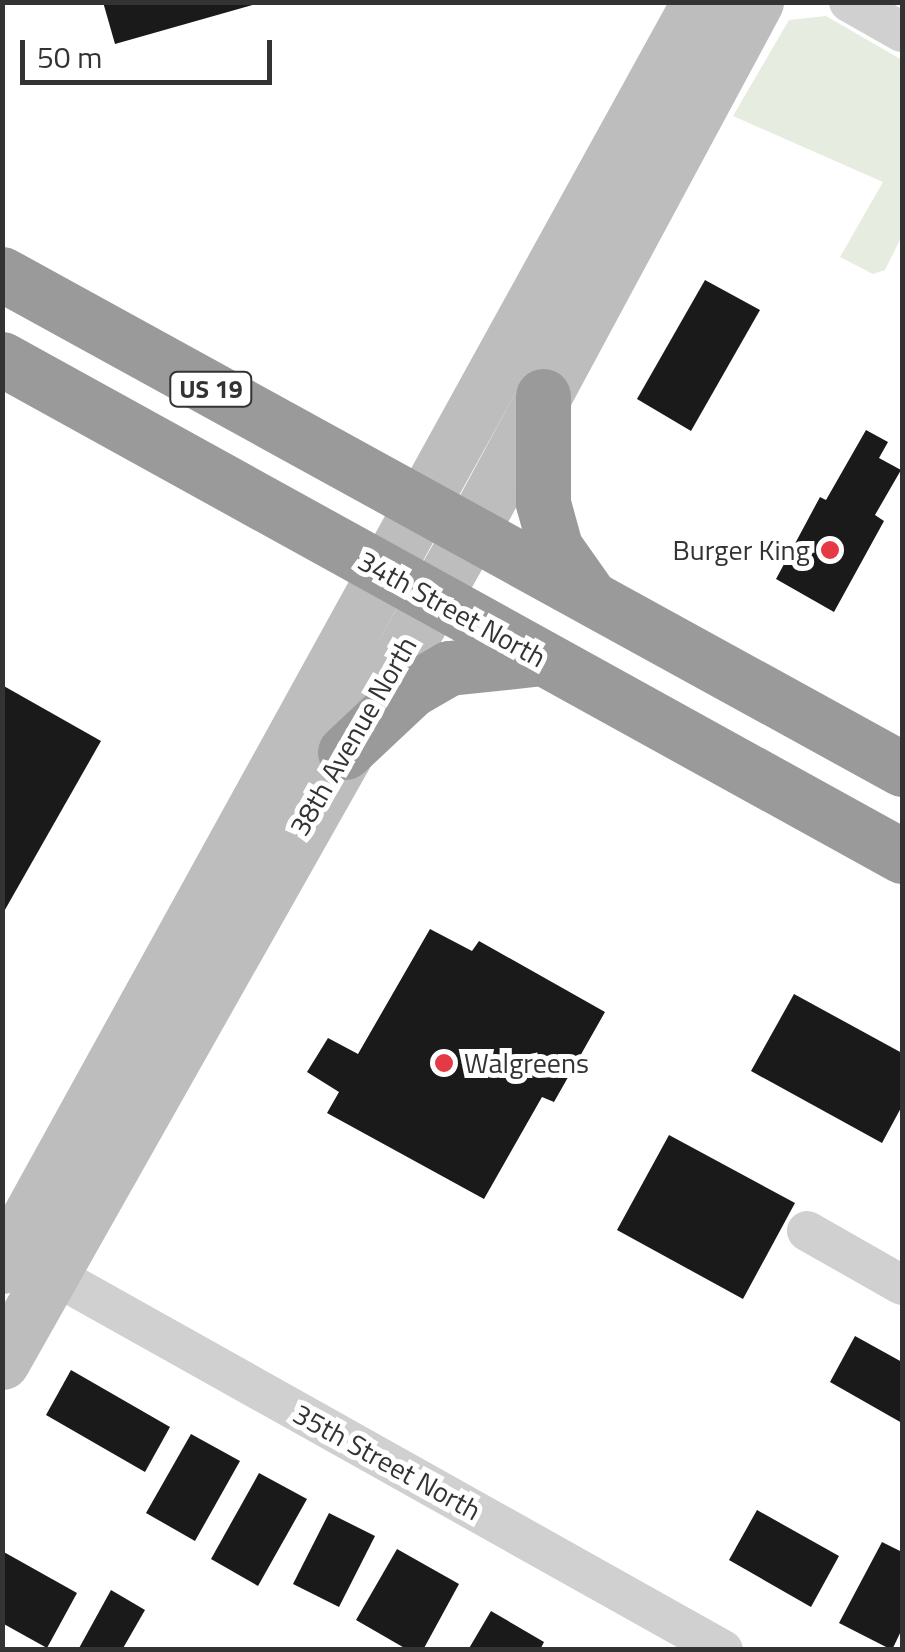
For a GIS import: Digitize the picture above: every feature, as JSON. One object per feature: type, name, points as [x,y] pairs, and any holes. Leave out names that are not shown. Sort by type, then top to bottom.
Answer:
[{"type":"highway","name":"US 19","points":[[2,274],[900,762]]},
{"type":"highway","name":"34th Street North","points":[[2,358],[542,658],[887,836]]},
{"type":"highway","points":[[543,396],[539,461],[543,503],[555,547],[590,596]]},
{"type":"highway","points":[[345,752],[411,690],[449,668],[542,658]]},
{"type":"main road","name":"38th Avenue North","points":[[2,1362],[27,1270],[384,572],[700,2]]},
{"type":"main road","name":"38th Avenue North","points":[[27,1270],[345,752],[472,530],[756,2]]},
{"type":"street","points":[[848,2],[902,32]]},
{"type":"street","points":[[807,1232],[902,1285]]},
{"type":"street","name":"35th Street North","points":[[27,1270],[722,1650]]},
{"type":"shaded area","points":[[826,16],[902,60],[902,236],[885,270],[873,274],[840,257],[883,182],[733,116],[789,20]]},
{"type":"building","points":[[103,2],[256,2],[256,4],[115,44]]},
{"type":"building","points":[[705,280],[760,310],[691,431],[637,399]]},
{"type":"building","name":"Burger King","points":[[866,430],[888,442],[879,458],[901,470],[875,515],[884,521],[834,612],[776,579],[820,497],[826,500]]},
{"type":"building","points":[[2,685],[101,741],[2,915]]},
{"type":"building","name":"Walgreens","points":[[430,929],[472,951],[479,941],[605,1012],[554,1102],[542,1097],[484,1199],[327,1113],[339,1092],[307,1072],[328,1038],[358,1054]]},
{"type":"building","points":[[794,994],[902,1053],[902,1106],[882,1143],[751,1071]]},
{"type":"building","points":[[669,1135],[795,1203],[743,1299],[617,1230]]},
{"type":"building","points":[[855,1336],[902,1362],[902,1423],[830,1382]]},
{"type":"building","points":[[71,1370],[170,1427],[145,1472],[46,1415]]},
{"type":"building","points":[[191,1434],[240,1461],[195,1541],[146,1513]]},
{"type":"building","points":[[259,1473],[307,1499],[258,1586],[211,1559]]},
{"type":"building","points":[[757,1510],[839,1556],[811,1607],[729,1560]]},
{"type":"building","points":[[329,1513],[375,1536],[339,1607],[293,1584]]},
{"type":"building","points":[[882,1542],[902,1552],[902,1629],[892,1650],[839,1623]]},
{"type":"building","points":[[397,1549],[459,1584],[423,1650],[408,1650],[356,1620]]},
{"type":"building","points":[[2,1551],[77,1593],[47,1648],[2,1623]]},
{"type":"building","points":[[111,1590],[145,1610],[122,1650],[78,1650]]},
{"type":"building","points":[[491,1611],[544,1642],[540,1650],[468,1650]]},
{"type":"place","name":"Burger King","points":[[830,550]]},
{"type":"place","name":"Walgreens","points":[[444,1063]]}]
